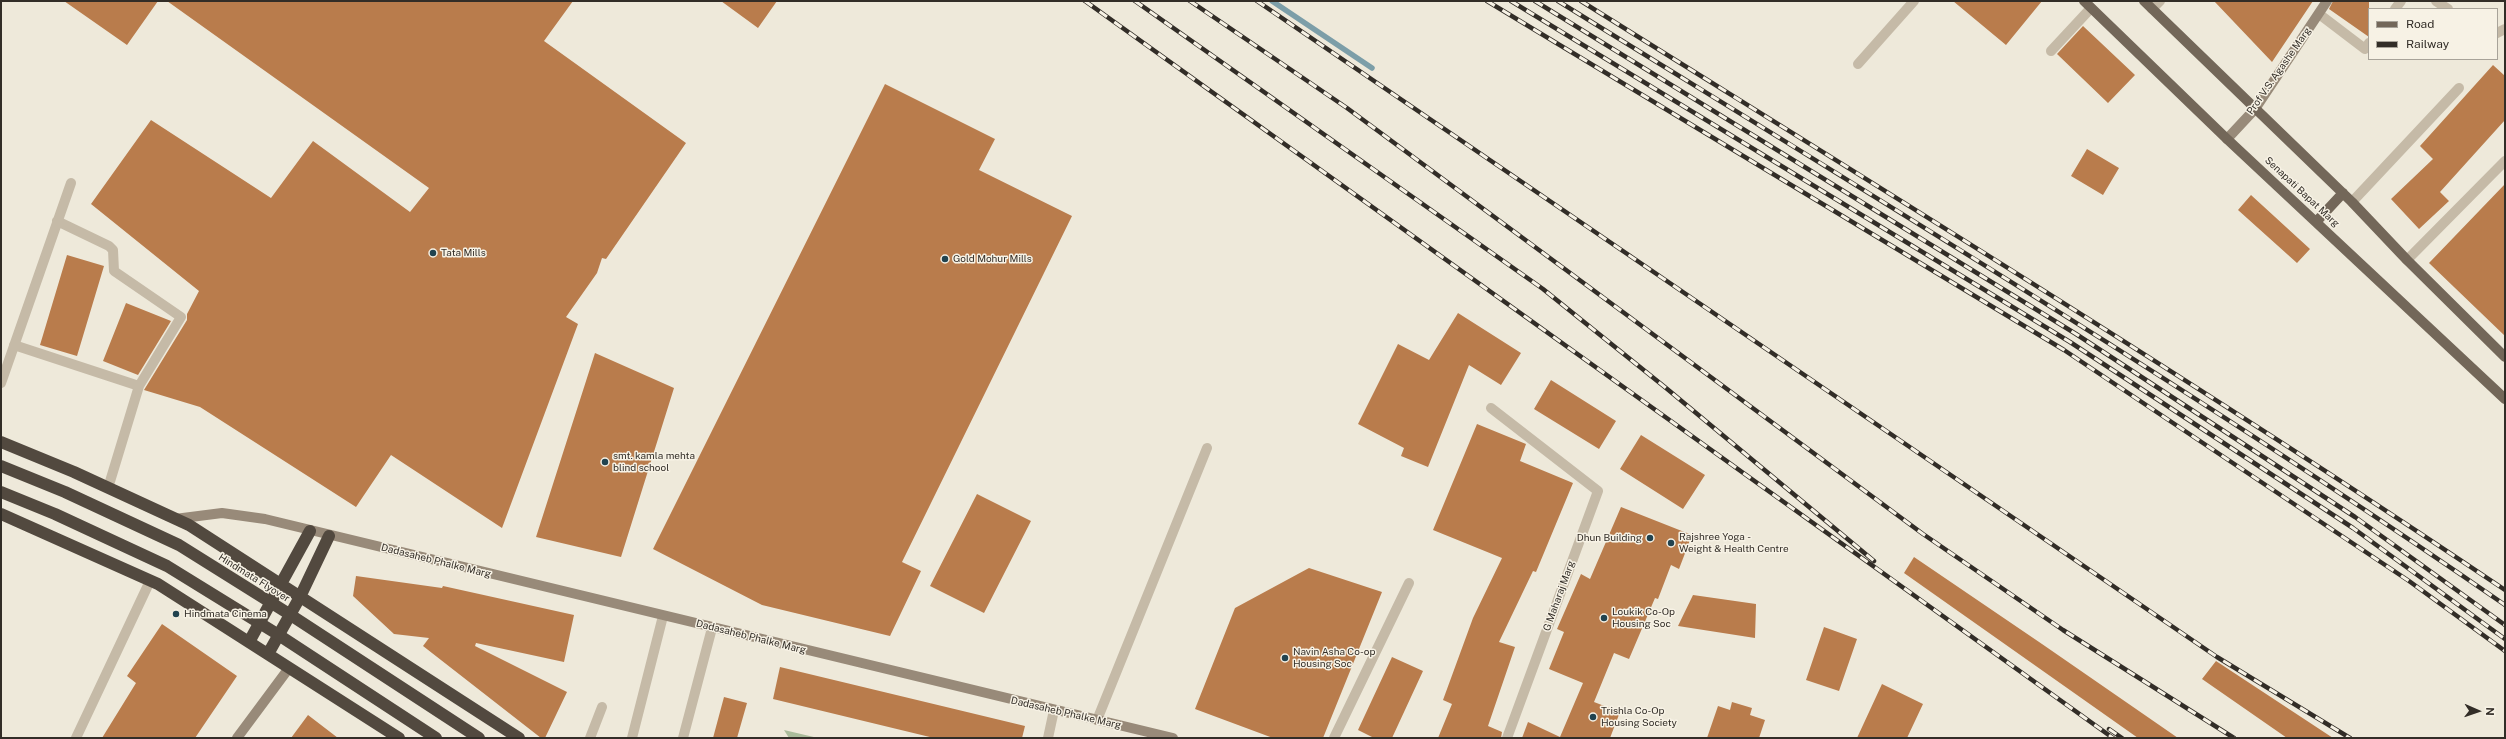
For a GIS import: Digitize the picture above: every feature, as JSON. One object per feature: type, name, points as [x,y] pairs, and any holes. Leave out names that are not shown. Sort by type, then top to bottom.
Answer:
[{"type":"highway","points":[[1,442],[108,488],[175,519],[282,583],[300,597],[519,738]]},
{"type":"highway","name":"Hindmata Flyover","points":[[1,466],[65,492],[178,545],[286,612],[479,738]]},
{"type":"highway","points":[[1,492],[55,514],[167,566],[274,632],[436,738]]},
{"type":"highway","points":[[2,516],[150,581],[249,642],[399,738]]},
{"type":"highway","points":[[249,642],[310,531]]},
{"type":"highway","points":[[268,654],[300,597],[329,536]]},
{"type":"main road","points":[[2144,1],[2254,109],[2343,193],[2407,260],[2505,357]]},
{"type":"main road","name":"Senapati Bapat Marg","points":[[2088,4],[2227,139],[2505,399]]},
{"type":"main road","points":[[2316,222],[2343,193]]},
{"type":"street","points":[[1858,64],[1914,1]]},
{"type":"street","points":[[2152,9],[2160,1]]},
{"type":"street","name":"Prof V.S. Agashe Marg","points":[[2227,139],[2254,109],[2327,1]]},
{"type":"street","points":[[2436,1],[2446,8]]},
{"type":"street","points":[[2051,51],[2088,4]]},
{"type":"street","points":[[2319,14],[2365,49],[2368,44]]},
{"type":"street","points":[[2352,202],[2459,88]]},
{"type":"street","points":[[2407,260],[2505,161]]},
{"type":"street","points":[[1,383],[71,183]]},
{"type":"street","points":[[57,221],[109,246],[113,250],[114,271],[181,317],[139,386],[108,488]]},
{"type":"street","points":[[14,345],[139,386]]},
{"type":"street","name":"G Maharaj Marg","points":[[1490,408],[1598,490],[1507,738]]},
{"type":"street","points":[[1097,720],[1207,448]]},
{"type":"street","name":"Dadasaheb Phalke Marg","points":[[175,519],[222,513],[265,519],[329,536],[1173,738]]},
{"type":"street","points":[[76,738],[150,581]]},
{"type":"street","points":[[1334,738],[1408,583]]},
{"type":"street","points":[[632,738],[663,616]]},
{"type":"street","points":[[683,738],[712,628]]},
{"type":"street","points":[[237,738],[289,668]]},
{"type":"street","points":[[590,738],[602,707]]},
{"type":"street","points":[[1048,738],[1054,710]]},
{"type":"green space","points":[[784,730],[818,738],[789,738]]},
{"type":"building","points":[[64,1],[158,1],[127,45]]},
{"type":"building","points":[[167,1],[573,1],[544,41],[686,143],[606,259],[602,258],[597,273],[566,317],[578,324],[502,528],[391,455],[356,507],[200,407],[144,390],[187,320],[187,314],[199,291],[91,204],[151,120],[271,198],[313,141],[410,212],[429,188]]},
{"type":"building","points":[[721,1],[777,1],[758,28]]},
{"type":"building","points":[[1953,1],[2042,1],[2006,45]]},
{"type":"building","points":[[2214,1],[2313,1],[2272,62]]},
{"type":"building","points":[[2333,1],[2369,1],[2368,36],[2329,9]]},
{"type":"building","points":[[2083,26],[2135,75],[2108,103],[2057,54]]},
{"type":"building","points":[[2493,65],[2505,76],[2505,120],[2440,192],[2449,201],[2419,229],[2391,199],[2433,159],[2420,146]]},
{"type":"building","points":[[885,84],[995,139],[979,170],[1072,216],[902,562],[921,571],[890,636],[762,605],[653,549]]},
{"type":"building","points":[[2087,149],[2119,168],[2103,195],[2071,176]]},
{"type":"building","points":[[2505,184],[2505,336],[2429,263]]},
{"type":"building","points":[[2251,195],[2310,249],[2297,263],[2238,210]]},
{"type":"building","points":[[67,255],[104,266],[77,356],[40,345]]},
{"type":"building","points":[[126,303],[171,321],[138,375],[103,361]]},
{"type":"building","points":[[1458,313],[1521,353],[1501,385],[1469,365],[1428,467],[1401,456],[1404,448],[1358,424],[1398,344],[1429,360]]},
{"type":"building","name":"smt. kamla mehta blind school","points":[[595,353],[674,388],[621,557],[536,537]]},
{"type":"building","points":[[1551,380],[1616,421],[1599,449],[1534,409]]},
{"type":"building","points":[[1477,424],[1526,444],[1520,461],[1573,483],[1536,572],[1533,571],[1499,642],[1515,647],[1488,726],[1502,732],[1501,738],[1438,738],[1452,704],[1443,700],[1473,618],[1502,558],[1433,530]]},
{"type":"building","points":[[1641,435],[1705,475],[1683,509],[1620,469]]},
{"type":"building","points":[[977,494],[1031,521],[984,613],[930,586]]},
{"type":"building","points":[[1621,507],[1692,535],[1679,569],[1671,565],[1658,599],[1655,598],[1629,659],[1614,653],[1594,702],[1620,712],[1610,738],[1522,738],[1528,722],[1560,737],[1583,683],[1549,669],[1564,632],[1557,629],[1581,574],[1590,579]]},
{"type":"building","points":[[1914,557],[2178,738],[2138,738],[1904,573]]},
{"type":"building","name":"Navin Asha Co-op Housing Soc","points":[[1309,568],[1382,592],[1323,738],[1273,738],[1195,709],[1235,608]]},
{"type":"building","points":[[356,576],[442,588],[443,586],[574,615],[564,662],[476,643],[475,646],[567,692],[545,738],[541,738],[423,646],[429,638],[394,634],[353,596]]},
{"type":"building","points":[[1693,595],[1756,604],[1755,638],[1678,626]]},
{"type":"building","points":[[162,624],[237,676],[195,738],[102,738],[136,683],[127,676]]},
{"type":"building","points":[[1824,627],[1857,639],[1839,691],[1806,680]]},
{"type":"building","points":[[1392,657],[1423,671],[1392,738],[1374,738],[1358,730]]},
{"type":"building","points":[[2216,661],[2333,738],[2287,738],[2202,679]]},
{"type":"building","points":[[780,667],[1025,726],[1022,738],[934,738],[773,699]]},
{"type":"building","points":[[1882,684],[1923,704],[1907,738],[1857,738]]},
{"type":"building","points":[[724,697],[747,703],[737,738],[713,738]]},
{"type":"building","points":[[1732,702],[1752,708],[1750,715],[1765,720],[1759,738],[1707,738],[1718,706],[1730,710]]},
{"type":"building","points":[[308,715],[338,738],[291,738]]},
{"type":"waterway","points":[[1272,1],[1372,68]]},
{"type":"railway","points":[[1085,1],[2113,738]]},
{"type":"railway","points":[[1135,1],[1543,289],[1666,388],[1874,561]]},
{"type":"railway","points":[[1190,1],[1347,108],[1923,534],[2063,630],[2234,738]]},
{"type":"railway","points":[[1257,1],[2217,657],[2350,738]]},
{"type":"railway","points":[[1487,1],[2064,350],[2409,581],[2505,651]]},
{"type":"railway","points":[[1511,1],[2070,342],[2353,528],[2505,639]]},
{"type":"railway","points":[[1535,1],[2076,334],[2355,517],[2505,625]]},
{"type":"railway","points":[[1558,1],[2154,372],[2272,448],[2505,605]]},
{"type":"railway","points":[[1581,1],[2161,365],[2391,514],[2505,590]]},
{"type":"railway","points":[[2109,729],[2122,738]]},
{"type":"place","name":"Tata Mills","points":[[433,253]]},
{"type":"place","name":"Gold Mohur Mills","points":[[945,259]]},
{"type":"place","name":"smt. kamla mehta blind school","points":[[605,462]]},
{"type":"place","name":"Dhun Building","points":[[1650,538]]},
{"type":"place","name":"Rajshree Yoga - Weight & Health Centre","points":[[1671,543]]},
{"type":"place","name":"Hindmata Cinema","points":[[176,614]]},
{"type":"place","name":"Loukik Co-Op Housing Soc","points":[[1604,618]]},
{"type":"place","name":"Navin Asha Co-op Housing Soc","points":[[1285,658]]},
{"type":"place","name":"Trishla Co-Op Housing Society","points":[[1593,717]]}]
